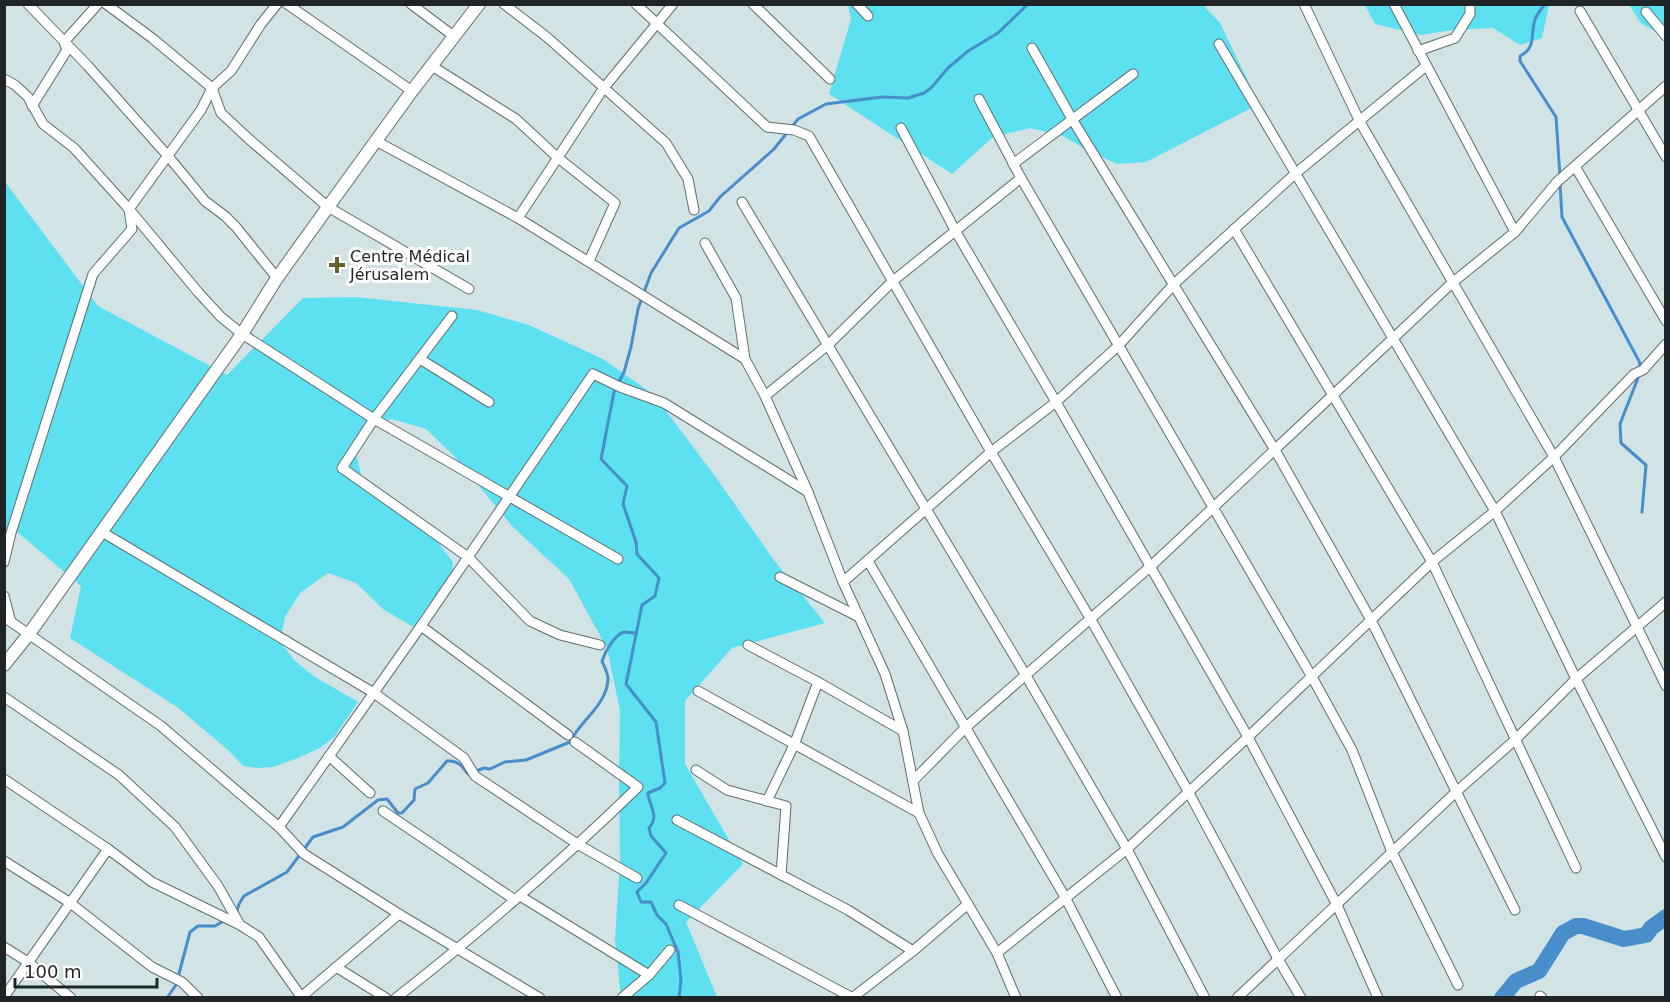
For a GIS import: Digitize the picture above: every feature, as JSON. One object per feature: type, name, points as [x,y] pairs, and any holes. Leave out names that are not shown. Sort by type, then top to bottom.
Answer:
[{"type":"street","points":[[28,4],[88,66],[168,156],[204,201],[236,227],[277,278]]},
{"type":"street","points":[[64,42],[98,4]]},
{"type":"street","points":[[106,4],[152,38],[212,88],[221,113],[328,207],[469,289]]},
{"type":"street","points":[[4,562],[11,533],[93,274],[132,229],[129,209],[201,110],[212,88],[231,70],[277,4]]},
{"type":"street","points":[[287,4],[412,91]]},
{"type":"street","points":[[411,4],[454,37]]},
{"type":"street","points":[[4,665],[102,532],[242,334],[277,278],[328,207],[412,91],[479,4]]},
{"type":"street","points":[[504,4],[548,38],[666,143],[688,179],[694,210]]},
{"type":"street","points":[[636,4],[767,127],[809,136],[1090,618],[1301,998]]},
{"type":"street","points":[[518,218],[603,88],[673,4]]},
{"type":"street","points":[[753,4],[830,79]]},
{"type":"street","points":[[857,4],[868,16]]},
{"type":"street","points":[[1394,4],[1515,232]]},
{"type":"street","points":[[1418,51],[1455,38],[1470,14],[1470,4]]},
{"type":"street","points":[[1305,5],[1360,122],[1554,458],[1638,626],[1665,686]]},
{"type":"street","points":[[1580,11],[1665,157]]},
{"type":"street","points":[[1646,12],[1665,36]]},
{"type":"street","points":[[32,106],[66,50],[64,42]]},
{"type":"street","points":[[1219,44],[1496,511],[1576,679],[1665,857]]},
{"type":"street","points":[[1032,48],[1072,119],[1275,450],[1371,620],[1515,910]]},
{"type":"street","points":[[432,66],[516,119],[557,157],[615,202],[589,261]]},
{"type":"street","points":[[843,582],[926,508],[1056,402],[1118,346],[1174,284],[1234,229],[1296,173],[1426,66]]},
{"type":"street","points":[[1013,164],[1133,74]]},
{"type":"street","points":[[4,79],[28,97],[43,124],[74,148],[129,209],[198,292],[221,317],[242,334],[375,419],[508,498],[618,559]]},
{"type":"street","points":[[913,781],[964,728],[1151,566],[1452,283],[1515,232],[1560,181],[1665,86]]},
{"type":"street","points":[[979,99],[1021,178],[1312,677],[1352,750],[1392,852],[1458,985]]},
{"type":"street","points":[[901,128],[956,232],[1248,737],[1337,905],[1378,998]]},
{"type":"street","points":[[376,141],[518,218],[745,359]]},
{"type":"street","points":[[1576,168],[1665,321]]},
{"type":"street","points":[[765,396],[829,344],[893,281],[1021,178]]},
{"type":"street","points":[[742,202],[829,344],[1127,849],[1205,998]]},
{"type":"street","points":[[1234,229],[1432,562],[1576,868]]},
{"type":"street","points":[[705,243],[736,298],[745,359],[765,396],[808,492],[843,582],[885,674],[903,731],[919,813],[938,854],[998,953],[1016,998]]},
{"type":"street","points":[[452,316],[375,419],[342,468],[468,557],[530,621],[560,635],[600,645]]},
{"type":"street","points":[[998,953],[1127,849],[1432,562],[1496,511],[1554,458],[1665,344]]},
{"type":"street","points":[[420,359],[489,402]]},
{"type":"street","points":[[279,827],[421,626],[593,374],[663,403],[808,492]]},
{"type":"street","points":[[102,532],[374,693],[464,758],[473,773],[579,845],[637,878]]},
{"type":"street","points":[[868,561],[1065,897],[1117,998]]},
{"type":"street","points":[[780,577],[859,617]]},
{"type":"street","points":[[4,596],[7,618],[161,726],[279,827],[302,852],[399,914],[540,998]]},
{"type":"street","points":[[1237,998],[1456,792],[1516,739],[1576,679],[1665,602]]},
{"type":"street","points":[[396,998],[458,949],[579,845],[638,787],[421,626]]},
{"type":"street","points":[[748,645],[903,731]]},
{"type":"street","points":[[767,801],[794,746],[818,682]]},
{"type":"street","points":[[698,691],[919,813]]},
{"type":"street","points":[[4,697],[119,776],[175,827],[218,886],[240,925]]},
{"type":"street","points":[[329,756],[370,793]]},
{"type":"street","points":[[696,770],[727,790],[786,806],[781,875]]},
{"type":"street","points":[[4,779],[108,849],[152,882],[240,925],[259,937],[302,997],[399,914]]},
{"type":"street","points":[[383,811],[518,898],[649,975]]},
{"type":"street","points":[[676,820],[848,910],[913,951]]},
{"type":"street","points":[[4,997],[108,849]]},
{"type":"street","points":[[4,861],[69,902],[152,967],[178,980],[198,998]]},
{"type":"street","points":[[679,905],[853,997],[913,951],[968,903]]},
{"type":"street","points":[[4,947],[28,962],[71,998]]},
{"type":"street","points":[[622,998],[649,975],[670,950]]},
{"type":"street","points":[[336,967],[386,998]]},
{"type":"shaded area","points":[[1202,4],[1220,23],[1259,104],[1146,162],[1117,164],[1063,136],[1030,128],[993,137],[952,174],[829,94],[851,19],[848,5]]},
{"type":"shaded area","points":[[1365,5],[1549,5],[1542,38],[1520,45],[1493,28],[1453,30],[1421,35],[1375,24]]},
{"type":"shaded area","points":[[1629,5],[1665,5],[1665,37],[1641,23]]},
{"type":"shaded area","points":[[5,182],[98,306],[227,375],[303,298],[356,297],[477,310],[529,325],[603,359],[654,395],[715,476],[773,559],[825,623],[732,648],[685,701],[685,764],[743,864],[686,922],[717,997],[621,997],[615,939],[620,861],[620,711],[607,648],[569,579],[513,527],[454,456],[426,429],[392,419],[368,425],[356,454],[365,490],[436,540],[453,562],[451,583],[431,601],[413,627],[383,609],[356,583],[328,573],[300,593],[285,617],[280,641],[294,660],[315,677],[358,702],[334,737],[320,748],[273,767],[243,766],[228,750],[177,707],[70,638],[81,586],[15,530],[10,527],[5,537]]},
{"type":"waterway","points":[[679,998],[681,980],[678,952],[666,924],[657,915],[651,902],[641,902],[637,892],[646,883],[666,853],[651,836],[649,828],[654,815],[648,793],[665,783],[656,722],[626,684],[642,605],[655,596],[659,578],[637,554],[636,542],[623,504],[627,486],[601,459],[614,392],[624,372],[638,309],[651,273],[679,228],[709,211],[720,197],[774,149],[798,119],[826,104],[882,97],[908,98],[924,93],[948,68],[968,51],[998,33],[1028,4]]},
{"type":"waterway","points":[[1545,4],[1536,17],[1531,44],[1520,56],[1520,61],[1556,117],[1560,176]]},
{"type":"waterway","points":[[1560,183],[1562,217],[1640,363],[1638,378],[1620,424],[1621,443],[1646,465],[1642,512]]},
{"type":"waterway","points":[[236,914],[244,896],[287,872],[313,837],[343,827],[378,800],[387,799],[398,813],[402,813],[414,800],[415,789],[428,783],[447,761],[462,766],[468,774],[484,768],[490,769],[505,762],[526,760],[570,742],[603,697],[608,679],[602,661],[608,648],[621,633],[635,633]]},
{"type":"waterway","points":[[1502,998],[1516,981],[1539,971],[1563,933],[1576,926],[1583,926],[1624,939],[1646,935],[1651,928],[1666,917]]},
{"type":"waterway","points":[[167,998],[176,985],[190,932],[198,926],[215,926],[225,920]]},
{"type":"place","name":"Centre Médical Jérusalem","points":[[337,265]]}]
